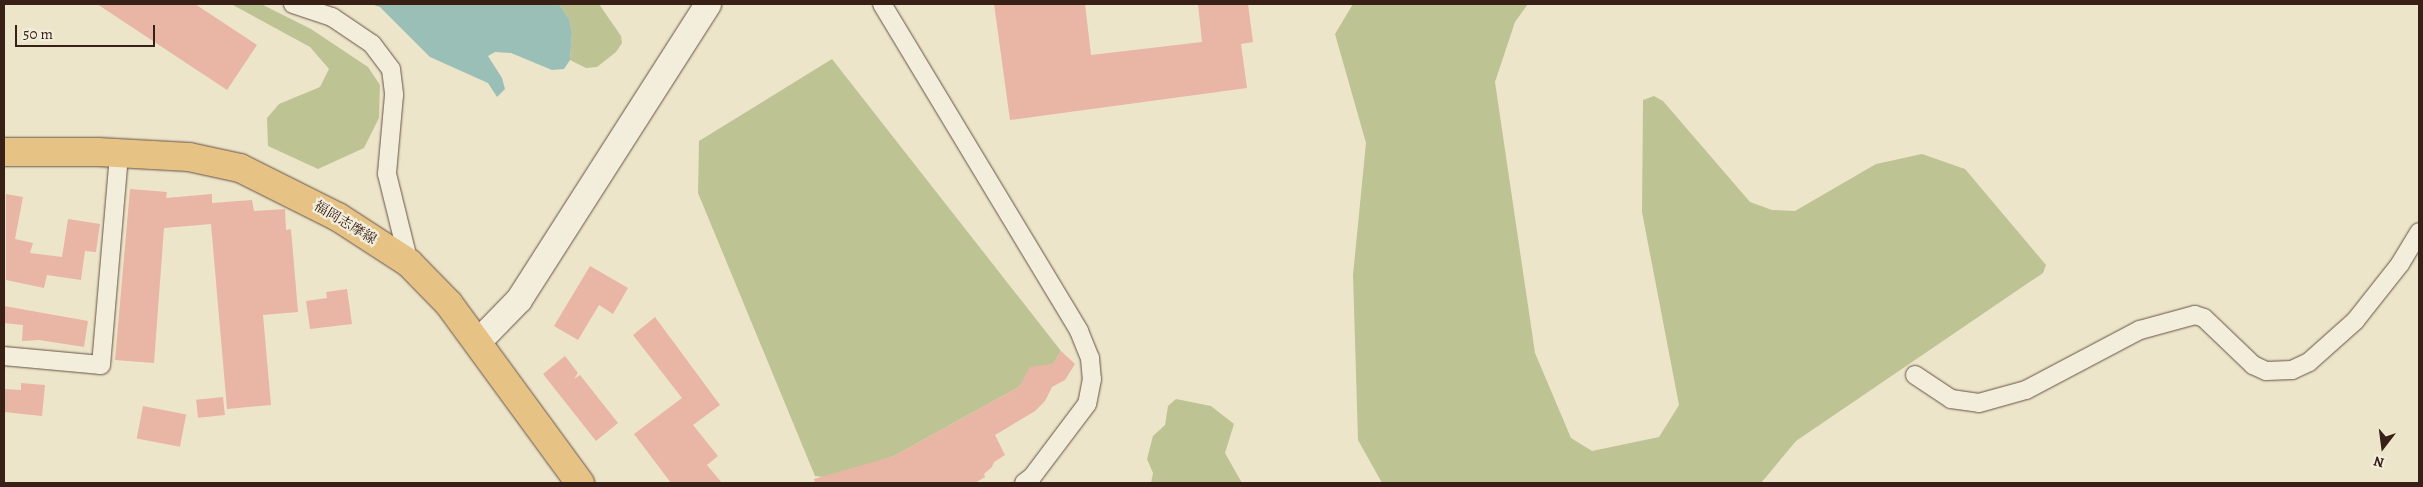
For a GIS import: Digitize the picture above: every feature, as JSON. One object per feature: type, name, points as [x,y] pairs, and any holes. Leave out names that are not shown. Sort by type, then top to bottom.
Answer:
[{"type":"main road","name":"福岡志摩線","points":[[4,152],[119,153],[189,157],[240,168],[338,217],[409,263],[480,341],[580,483]]},
{"type":"street","points":[[293,4],[332,17],[372,44],[391,68],[394,95],[387,174],[409,263]]},
{"type":"street","points":[[480,341],[519,300],[708,4]]},
{"type":"street","points":[[882,4],[1079,332],[1090,358],[1092,379],[1086,404],[1032,477],[1024,483]]},
{"type":"street","points":[[4,356],[101,366],[119,153]]},
{"type":"street","points":[[1915,375],[1951,399],[1979,403],[2026,390],[2140,330],[2195,315],[2204,318],[2253,365],[2266,371],[2292,370],[2309,362],[2355,321],[2400,264],[2419,232]]},
{"type":"green space","points":[[231,4],[261,4],[311,29],[368,67],[380,85],[379,118],[364,148],[318,169],[268,146],[267,118],[279,104],[320,87],[329,69],[310,47]]},
{"type":"green space","points":[[559,4],[599,4],[621,36],[622,43],[616,52],[597,67],[586,68],[570,60],[572,32],[569,19]]},
{"type":"green space","points":[[1353,4],[1528,4],[1515,22],[1495,82],[1535,353],[1571,438],[1592,451],[1659,437],[1679,405],[1642,212],[1643,100],[1654,96],[1663,101],[1750,202],[1772,210],[1795,211],[1876,164],[1922,154],[1965,169],[2046,265],[2043,273],[1796,441],[1761,483],[1382,483],[1358,440],[1353,275],[1366,143],[1335,34]]},
{"type":"green space","points":[[832,59],[1061,351],[1053,364],[1030,369],[1019,387],[894,456],[831,478],[815,476],[698,193],[699,141]]},
{"type":"green space","points":[[1176,399],[1211,406],[1234,424],[1225,453],[1242,483],[1151,483],[1153,473],[1147,459],[1153,436],[1165,425],[1168,406]]},
{"type":"water","points":[[371,4],[559,4],[569,19],[572,32],[570,60],[564,69],[552,70],[511,53],[495,52],[488,56],[502,78],[505,89],[497,97],[488,83],[430,57],[380,7]]},
{"type":"building","points":[[97,4],[195,4],[257,45],[227,90]]},
{"type":"building","points":[[994,4],[1085,4],[1091,55],[1202,42],[1198,4],[1248,4],[1253,42],[1241,44],[1247,88],[1010,120]]},
{"type":"building","points":[[130,189],[167,192],[166,198],[212,194],[212,203],[252,200],[254,211],[285,209],[286,230],[291,229],[298,312],[263,315],[271,405],[227,409],[211,224],[164,228],[154,363],[115,360]]},
{"type":"building","points":[[6,194],[23,197],[15,239],[33,243],[30,253],[62,257],[68,219],[100,224],[96,252],[85,251],[81,280],[47,275],[44,288],[6,280]]},
{"type":"building","points":[[590,266],[628,288],[613,314],[599,305],[578,340],[554,326]]},
{"type":"building","points":[[347,289],[352,324],[310,329],[306,301],[327,298],[326,292]]},
{"type":"building","points":[[4,306],[88,321],[84,347],[39,340],[22,341],[23,325],[4,323]]},
{"type":"building","points":[[655,317],[720,405],[693,425],[718,456],[707,465],[722,483],[671,483],[634,434],[682,398],[633,335]]},
{"type":"building","points":[[1061,351],[1075,364],[1065,380],[1052,387],[1045,401],[1035,411],[995,435],[1005,455],[994,462],[992,467],[984,474],[985,477],[975,483],[815,483],[814,479],[894,456],[1019,387],[1030,367],[1053,364]]},
{"type":"building","points":[[565,356],[578,373],[574,379],[580,375],[618,423],[596,441],[543,374]]},
{"type":"building","points":[[21,383],[45,385],[42,416],[4,412],[5,389],[21,390]]},
{"type":"building","points":[[223,397],[225,415],[198,418],[196,400]]},
{"type":"building","points":[[143,406],[186,414],[180,447],[137,438]]}]
